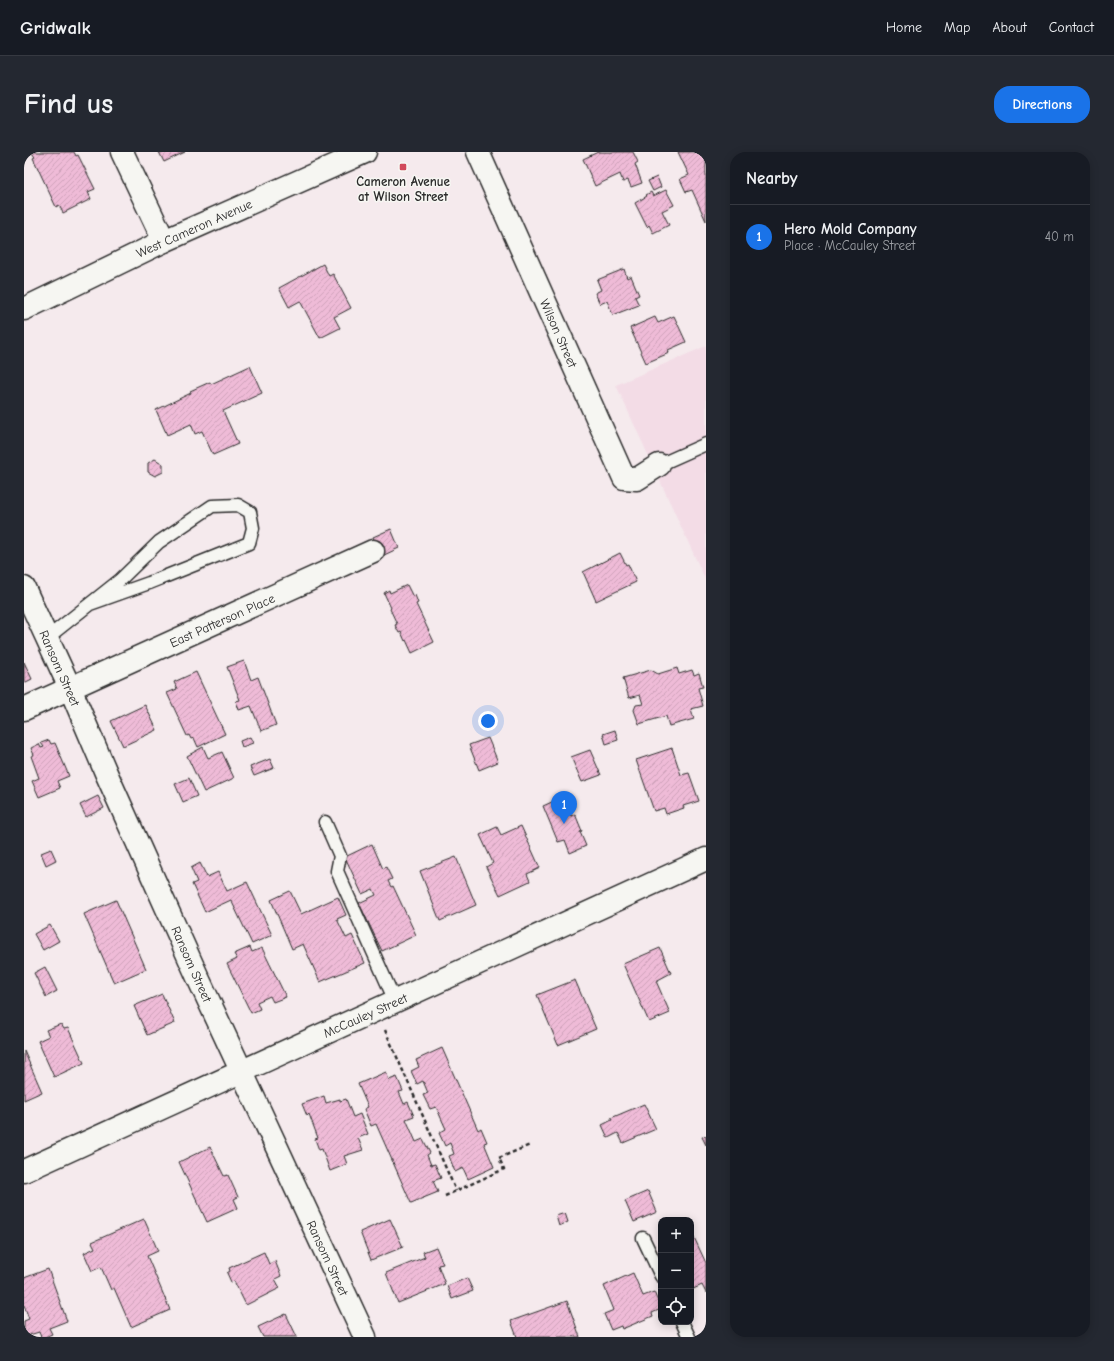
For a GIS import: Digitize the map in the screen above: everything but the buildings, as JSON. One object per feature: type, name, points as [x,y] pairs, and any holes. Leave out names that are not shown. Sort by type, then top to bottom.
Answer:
[{"type":"street","points":[[122,152],[164,241]]},
{"type":"street","name":"West Cameron Avenue","points":[[24,309],[164,241],[365,152]]},
{"type":"street","name":"Wilson Street","points":[[478,152],[624,478],[637,479],[659,465]]},
{"type":"street","name":"East Patterson Place","points":[[24,709],[373,551]]},
{"type":"street","name":"Ransom Street","points":[[24,588],[242,1072],[365,1337]]},
{"type":"street","name":"McCauley Street","points":[[24,1171],[706,859]]},
{"type":"lane","points":[[659,465],[706,444]]},
{"type":"lane","points":[[47,638],[120,580],[159,542],[212,506],[238,505],[250,512],[253,528],[249,543],[150,583],[90,604]]},
{"type":"lane","points":[[325,822],[340,856],[337,871],[396,1001]]},
{"type":"lane","points":[[643,1238],[658,1270]]},
{"type":"lane","points":[[684,1325],[690,1337]]},
{"type":"path","points":[[385,1028],[456,1191]]},
{"type":"path","points":[[445,1196],[504,1169],[499,1158],[530,1145]]},
{"type":"shaded area","points":[[706,346],[706,581],[616,385]]},
{"type":"place","name":"Cameron Avenue at Wilson Street","points":[[403,167]]},
{"type":"place","name":"Hero Mold Company","points":[[564,824]]}]
